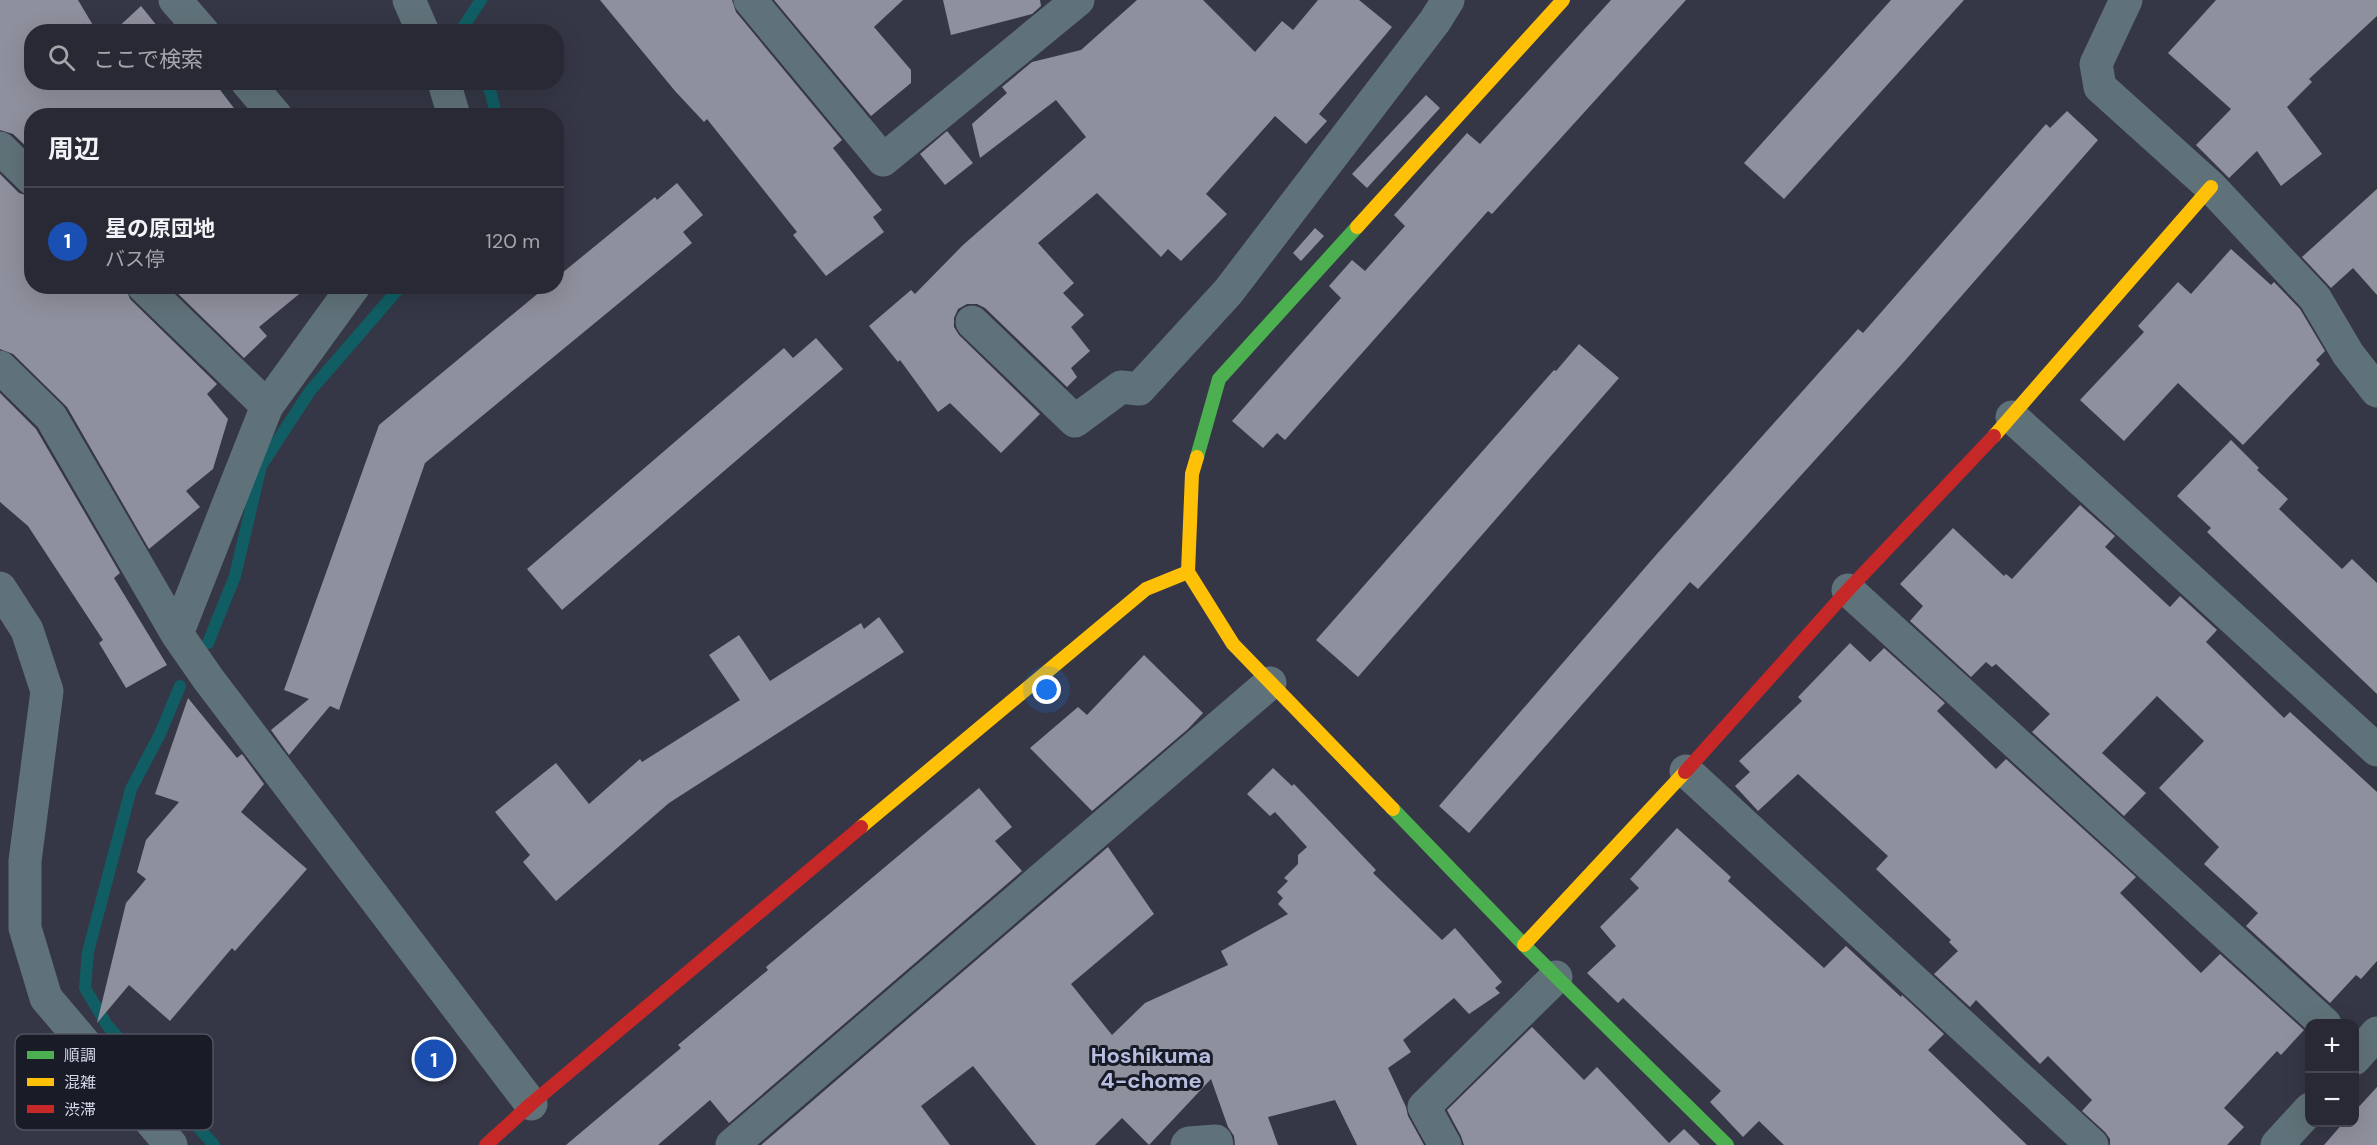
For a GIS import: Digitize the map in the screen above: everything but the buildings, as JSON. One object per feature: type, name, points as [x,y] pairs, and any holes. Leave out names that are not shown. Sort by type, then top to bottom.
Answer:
[{"type":"street","points":[[175,0],[196,24]]},
{"type":"street","points":[[409,0],[420,24]]},
{"type":"street","points":[[750,0],[883,160],[1078,0]]},
{"type":"street","points":[[972,322],[1076,421],[1121,387],[1139,389],[1228,292],[1436,21],[1448,0]]},
{"type":"street","points":[[1563,0],[1219,379],[1192,474],[1188,572],[1233,644],[1524,945],[1727,1145]]},
{"type":"street","points":[[2126,0],[2096,64],[2100,87],[2211,187],[2315,298],[2348,354],[2377,391]]},
{"type":"street","points":[[254,90],[269,108]]},
{"type":"street","points":[[446,90],[452,108]]},
{"type":"street","points":[[0,148],[24,171]]},
{"type":"street","points":[[1524,945],[1686,771],[1848,590],[2012,417],[2211,187]]},
{"type":"street","points":[[151,294],[267,406]]},
{"type":"street","points":[[177,634],[267,406],[348,294]]},
{"type":"street","points":[[0,367],[51,417],[177,634],[209,680],[531,1104]]},
{"type":"street","points":[[2012,417],[2377,750]]},
{"type":"street","points":[[488,1145],[531,1104],[1146,590],[1188,572]]},
{"type":"street","points":[[0,588],[27,630],[47,692],[25,861],[25,928],[46,998],[77,1034]]},
{"type":"street","points":[[1848,590],[2321,1019]]},
{"type":"street","points":[[732,1145],[1270,683]]},
{"type":"street","points":[[1686,771],[2092,1145]]},
{"type":"street","points":[[1445,1145],[1424,1107],[1556,977]]},
{"type":"street","points":[[2277,1145],[2305,1114]]},
{"type":"street","points":[[158,1130],[171,1145]]},
{"type":"street","points":[[1187,1145],[1216,1141],[1217,1145]]},
{"type":"waterway","points":[[465,24],[481,0]]},
{"type":"waterway","points":[[489,90],[494,108]]},
{"type":"waterway","points":[[208,643],[235,576],[261,466],[310,391],[394,294]]},
{"type":"waterway","points":[[115,1034],[107,1025],[85,988],[88,952],[131,789],[160,734],[180,686]]},
{"type":"waterway","points":[[201,1130],[214,1145]]},
{"type":"traffic: fast","points":[[1197,457],[1219,379],[1357,227]]},
{"type":"traffic: fast","points":[[1393,809],[1524,945],[1727,1145]]},
{"type":"traffic: slow","points":[[1357,227],[1563,0]]},
{"type":"traffic: slow","points":[[1994,436],[2211,187]]},
{"type":"traffic: slow","points":[[1197,457],[1192,474],[1188,572],[1233,644],[1393,809]]},
{"type":"traffic: slow","points":[[861,827],[1146,589],[1188,572]]},
{"type":"traffic: slow","points":[[1524,945],[1685,772]]},
{"type":"traffic: jam","points":[[1685,772],[1848,590],[1994,436]]},
{"type":"traffic: jam","points":[[486,1145],[531,1104],[861,827]]},
{"type":"place","name":"星の原団地","points":[[434,1059]]},
{"type":"district","name":"Hoshikuma 4-chome","points":[[1151,1068]]}]
